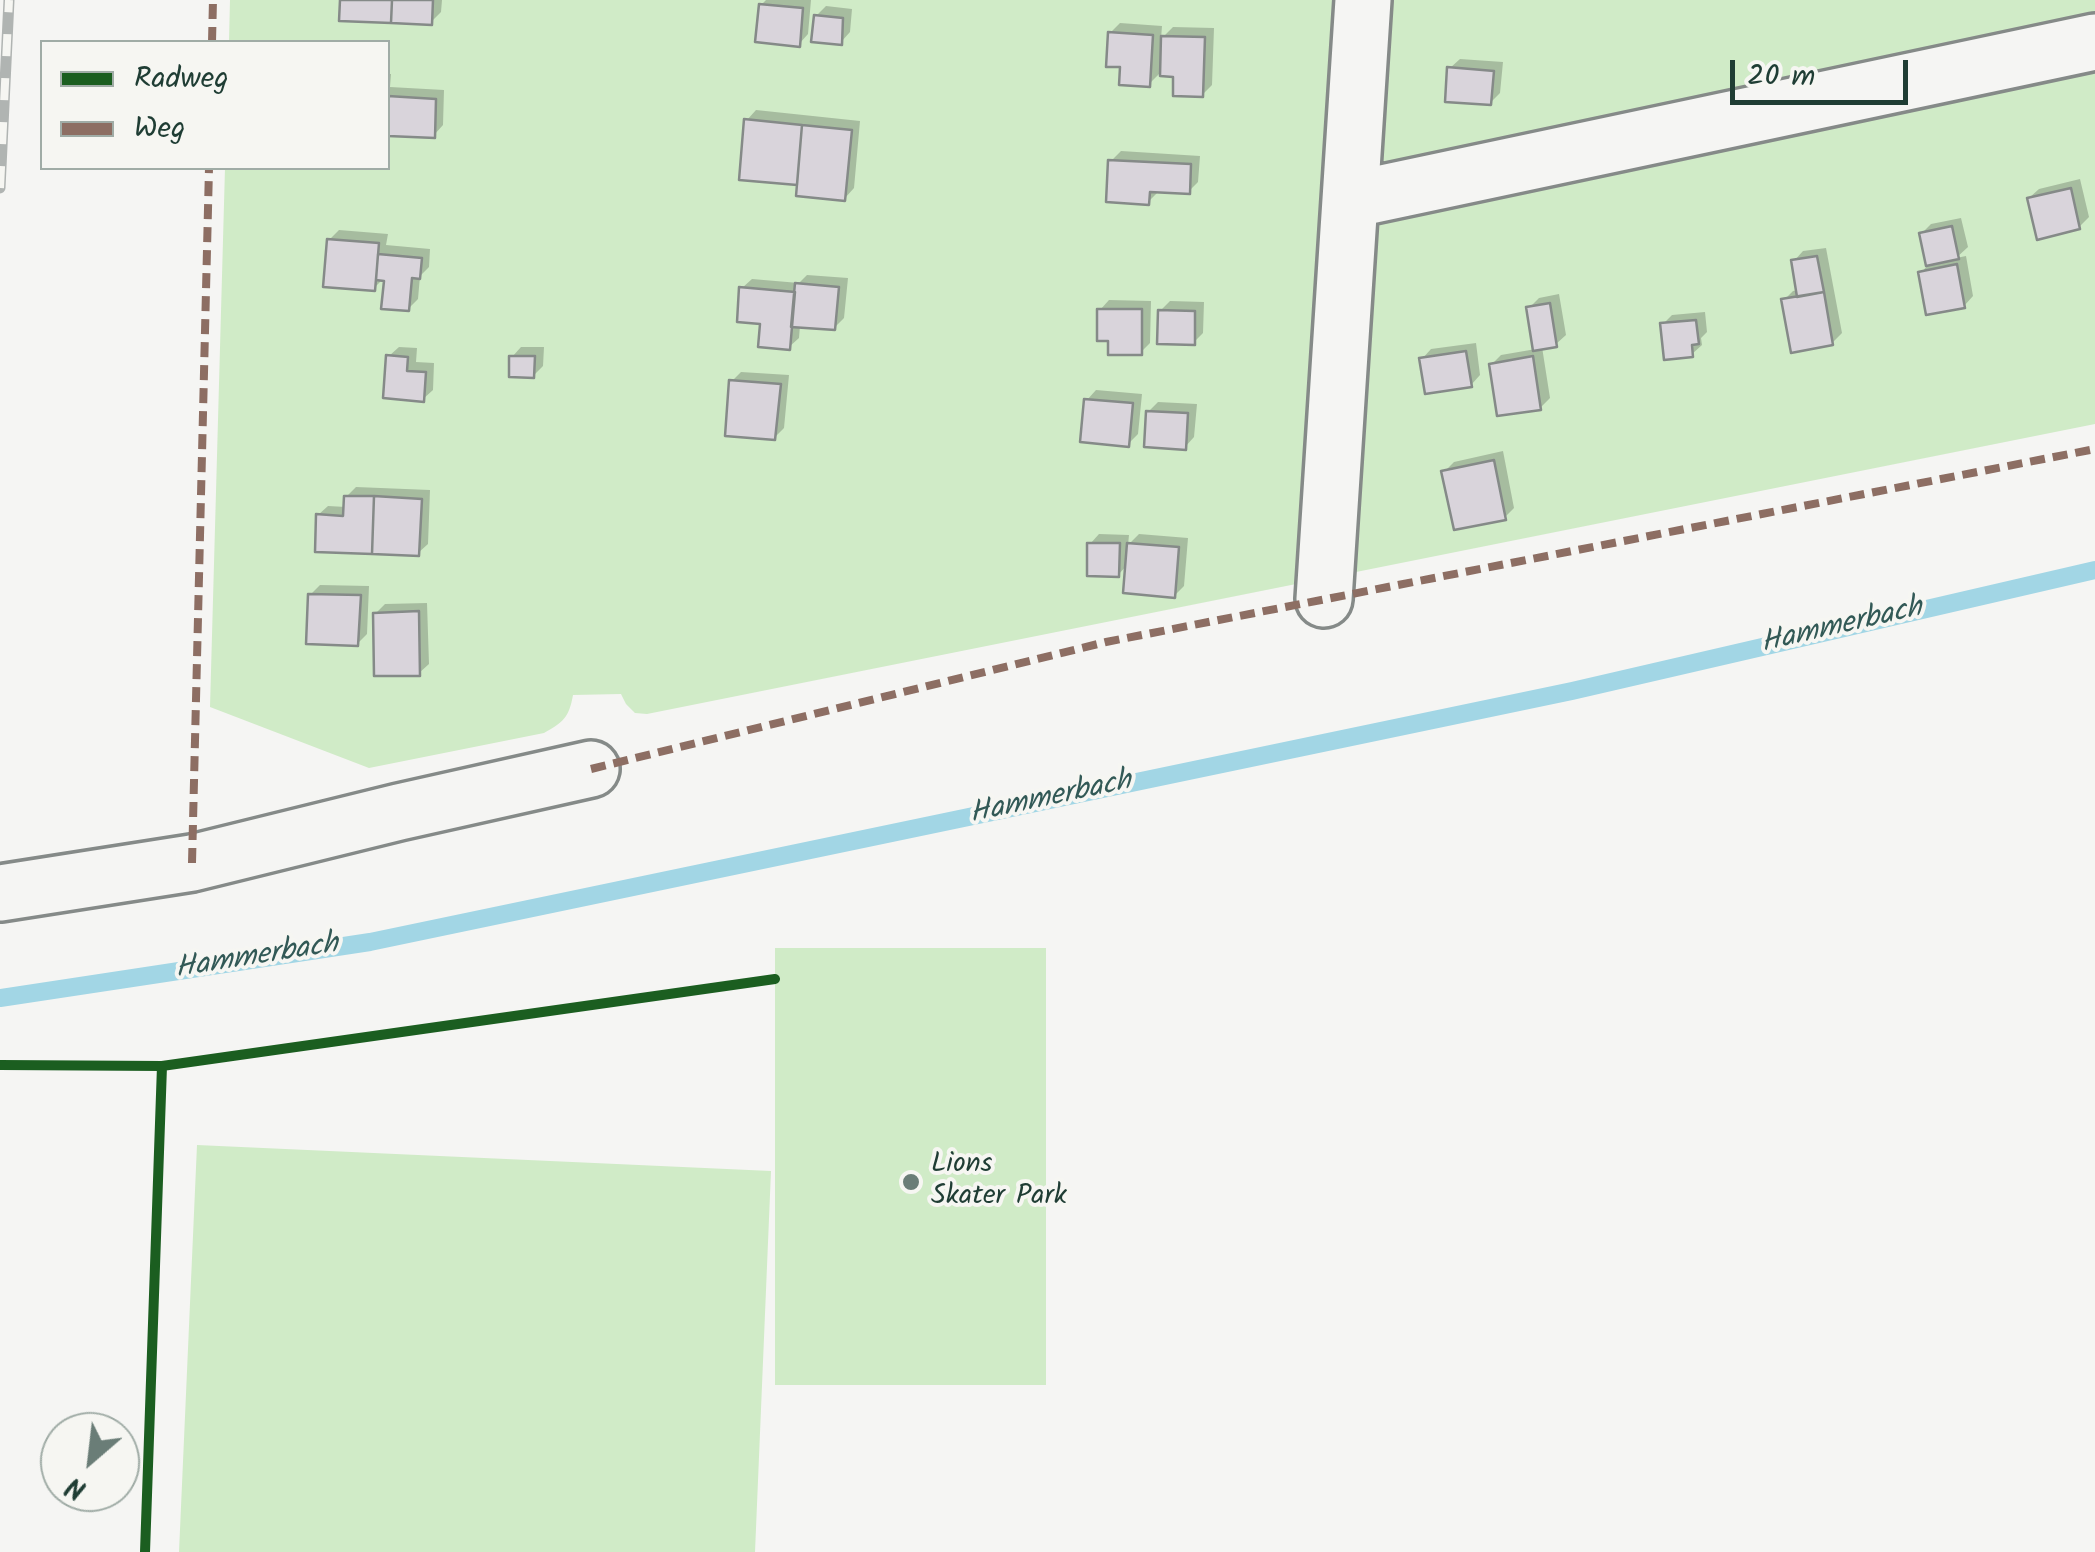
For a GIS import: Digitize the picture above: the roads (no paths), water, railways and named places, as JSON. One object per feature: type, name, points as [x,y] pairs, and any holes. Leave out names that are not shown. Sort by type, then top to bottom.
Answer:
[{"type":"lane","points":[[1324,599],[1364,0]]},
{"type":"lane","points":[[1350,200],[2095,42]]},
{"type":"lane","points":[[0,894],[192,863],[591,769]]},
{"type":"waterway","name":"Hammerbach","points":[[0,998],[370,942],[1572,691],[2095,570]]},
{"type":"railway","points":[[0,188],[9,0]]},
{"type":"place","name":"Lions Skater Park","points":[[911,1182]]}]
